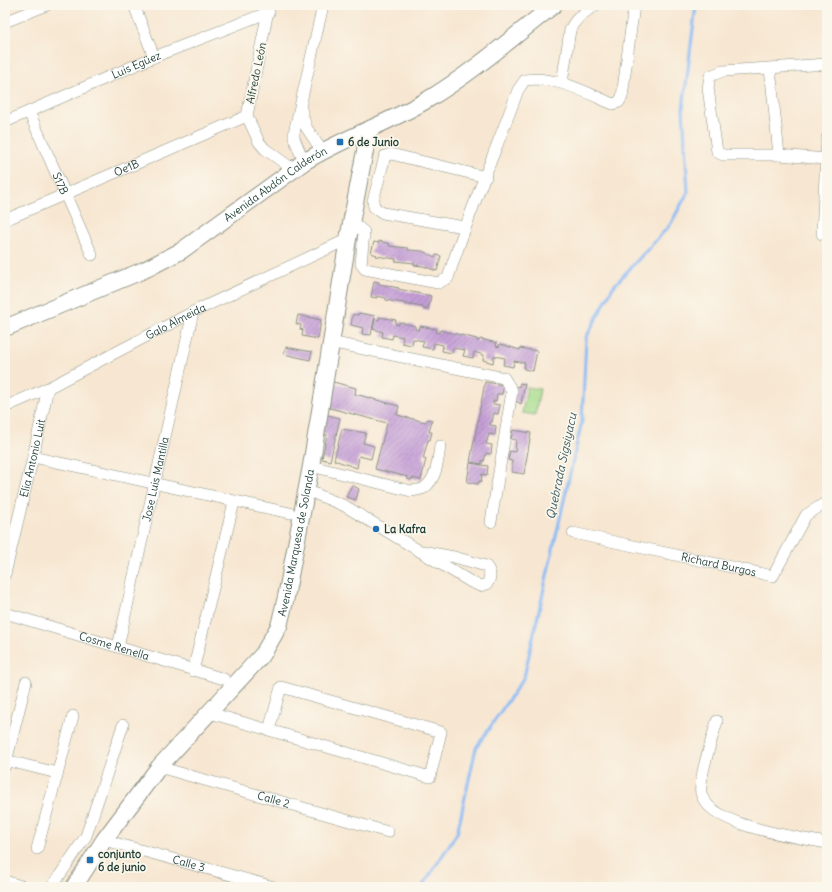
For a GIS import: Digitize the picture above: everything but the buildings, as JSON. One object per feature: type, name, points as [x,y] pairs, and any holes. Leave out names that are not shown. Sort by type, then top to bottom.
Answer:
[{"type":"street","points":[[5,22],[47,5]]},
{"type":"street","points":[[134,5],[154,57]]},
{"type":"street","points":[[299,166],[294,138],[323,5]]},
{"type":"street","name":"Avenida Abdón Calderón","points":[[5,328],[144,270],[181,252],[322,150],[369,130],[426,100],[467,73],[554,5]]},
{"type":"street","points":[[562,83],[572,24],[577,18],[596,5]]},
{"type":"street","points":[[351,221],[364,232],[361,264],[365,270],[438,283],[448,278],[464,227],[486,177],[518,90],[526,80],[534,79],[562,83],[613,104],[619,102],[622,97],[634,5]]},
{"type":"street","name":"Luis Egüez","points":[[5,122],[269,9]]},
{"type":"street","name":"Alfredo León","points":[[269,9],[247,116],[259,142],[265,149],[299,166]]},
{"type":"street","points":[[826,159],[780,155],[723,155],[717,152],[708,88],[710,76],[716,73],[827,64]]},
{"type":"street","points":[[770,68],[780,155]]},
{"type":"street","points":[[301,109],[306,127],[322,150]]},
{"type":"street","name":"S17B","points":[[29,112],[92,255]]},
{"type":"street","name":"Oe1B","points":[[5,220],[247,116]]},
{"type":"street","name":"Avenida Marquesa de Solanda","points":[[74,887],[104,840],[159,767],[263,654],[278,626],[286,597],[311,466],[330,342],[351,221],[369,130]]},
{"type":"street","points":[[822,234],[827,138]]},
{"type":"street","points":[[464,227],[383,213],[374,207],[373,201],[385,156],[391,154],[486,177]]},
{"type":"street","name":"Galo Almeida","points":[[5,408],[48,388],[194,312],[348,239]]},
{"type":"street","name":"Jose Luis Mantilla","points":[[118,647],[194,312]]},
{"type":"street","points":[[330,342],[504,378],[512,391],[491,522]]},
{"type":"street","name":"Elia Antonio Luit","points":[[5,574],[48,388]]},
{"type":"street","points":[[311,466],[411,491],[424,488],[432,478],[437,466],[440,446]]},
{"type":"street","points":[[33,458],[290,513]]},
{"type":"street","points":[[306,490],[345,506],[480,586],[487,584],[490,578],[489,570],[483,565],[454,557],[421,551]]},
{"type":"street","points":[[193,671],[234,502]]},
{"type":"street","name":"Richard Burgos","points":[[573,533],[773,576],[806,515],[827,502]]},
{"type":"street","name":"Cosme Renella","points":[[5,613],[193,671],[224,679]]},
{"type":"street","points":[[26,682],[5,762],[57,773]]},
{"type":"street","points":[[210,713],[430,777],[441,732],[281,687],[269,730]]},
{"type":"street","points":[[37,849],[73,716]]},
{"type":"street","points":[[717,721],[702,780],[701,792],[706,804],[713,811],[746,826],[827,843]]},
{"type":"street","points":[[52,887],[86,836],[123,725]]},
{"type":"street","name":"Calle 2","points":[[159,767],[388,832]]},
{"type":"street","name":"Calle 3","points":[[104,840],[274,887]]},
{"type":"street","points":[[5,881],[24,887]]},
{"type":"green space","points":[[527,387],[540,389],[535,415],[522,413]]},
{"type":"waterway","name":"Quebrada Sigsiyacu","points":[[422,887],[457,833],[476,748],[524,677],[582,421],[586,338],[613,287],[670,225],[688,192],[683,109],[696,5]]},
{"type":"place","name":"6 de Junio","points":[[340,142]]},
{"type":"place","name":"La Kafra","points":[[376,529]]},
{"type":"place","name":"conjunto 6 de junio","points":[[90,860]]}]
